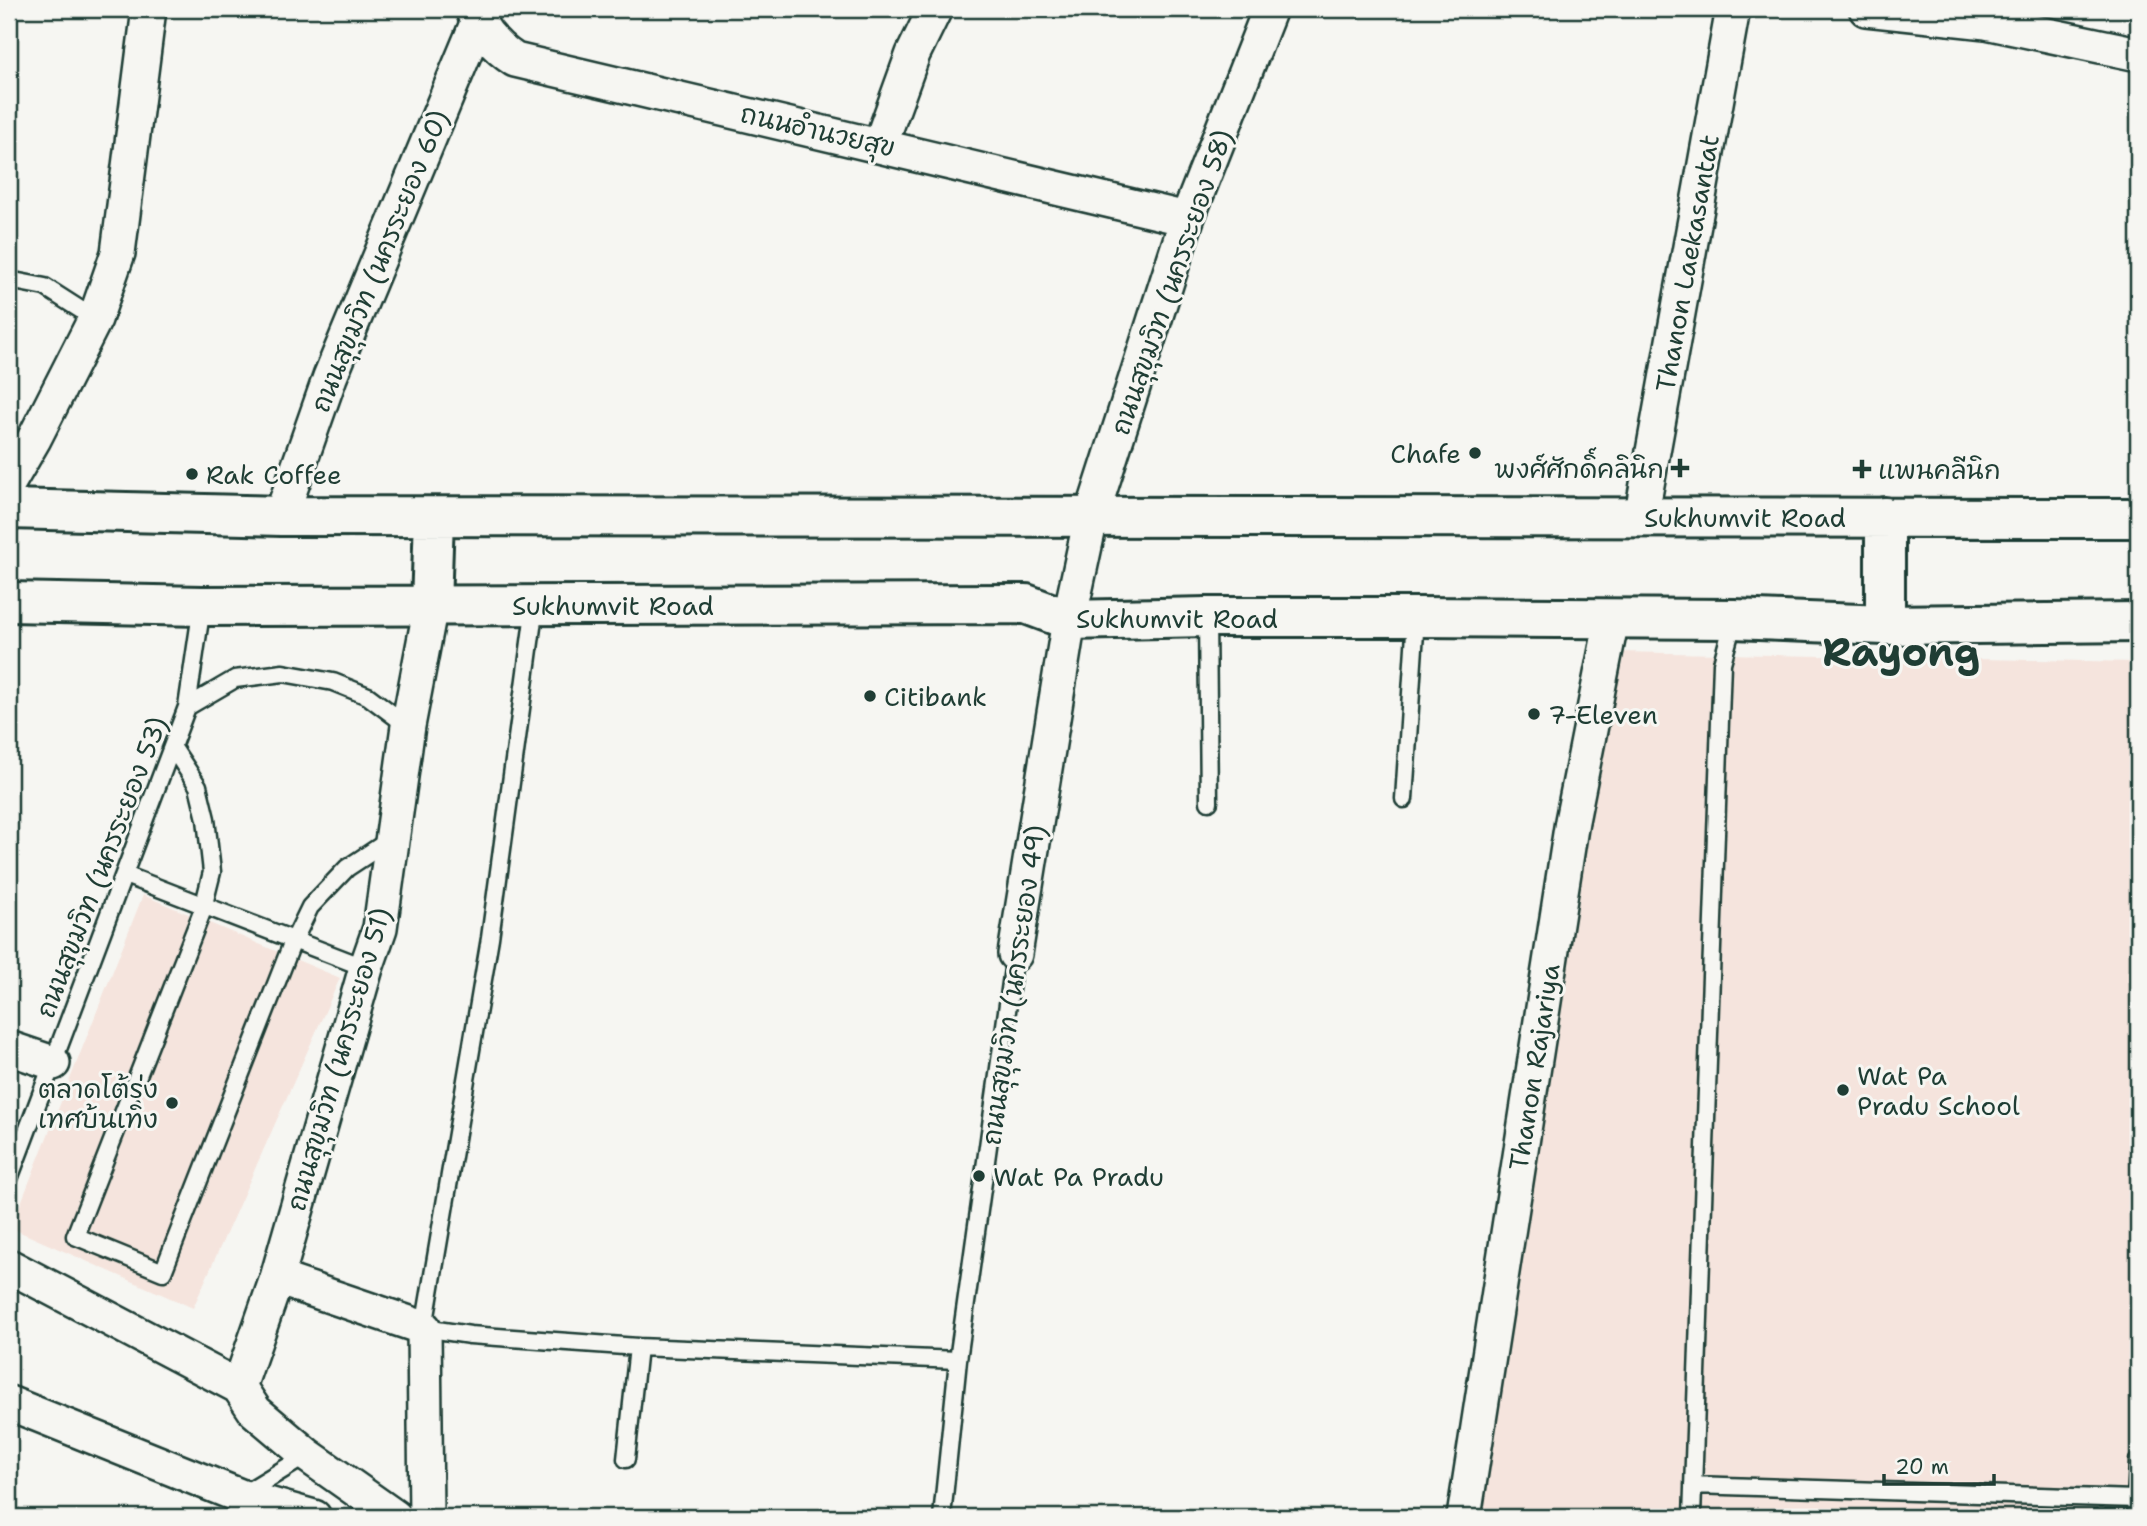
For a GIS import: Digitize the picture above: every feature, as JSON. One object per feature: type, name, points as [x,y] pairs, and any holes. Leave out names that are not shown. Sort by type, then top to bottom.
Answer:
[{"type":"main road","name":"Sukhumvit Road","points":[[9,509],[281,516],[2138,518]]},
{"type":"main road","name":"ถนนสุขุมวิท (นครระยอง 51)","points":[[431,605],[434,516]]},
{"type":"main road","points":[[1885,517],[1885,625]]},
{"type":"main road","name":"Sukhumvit Road","points":[[9,603],[202,606],[1026,604],[1069,620],[1416,617],[1734,619],[1885,625],[1957,622],[2138,622]]},
{"type":"street","points":[[9,482],[95,320],[118,253],[149,9]]},
{"type":"street","points":[[880,145],[913,54],[935,9]]},
{"type":"street","name":"ถนนสุขุมวิท (นครระยอง 58)","points":[[1069,620],[1091,518],[1187,219],[1270,9]]},
{"type":"street","name":"Thanon Laekasantat","points":[[1641,518],[1733,9]]},
{"type":"street","points":[[1866,9],[1986,22],[2138,54]]},
{"type":"street","name":"ถนนอำนวยสุข","points":[[477,13],[499,50],[515,60],[1187,219]]},
{"type":"street","name":"ถนนสุขุมวิท (นครระยอง 60)","points":[[281,516],[330,377],[477,13]]},
{"type":"street","name":"ถนนสุขุมวิท (นครระยอง 51)","points":[[239,1387],[277,1278],[366,968],[380,928],[408,726],[431,605]]},
{"type":"street","name":"Thanon Rajariya","points":[[1464,1517],[1572,821],[1612,619]]},
{"type":"street","name":"ถนนสุขุมวิท (นครระยอง 49)","points":[[1016,954],[1069,620]]},
{"type":"street","points":[[9,1048],[53,1063]]},
{"type":"street","points":[[9,1266],[239,1387],[255,1411],[307,1455],[395,1517]]},
{"type":"street","points":[[277,1278],[424,1328],[426,1517]]},
{"type":"street","points":[[9,1403],[237,1507],[314,1517]]},
{"type":"lane","points":[[9,279],[45,287],[95,320]]},
{"type":"lane","points":[[535,605],[490,938],[424,1328],[470,1335],[638,1346],[958,1360]]},
{"type":"lane","name":"ถนนสุขุมวิท (นครระยอง 53)","points":[[9,1179],[173,748],[187,706],[202,606]]},
{"type":"lane","points":[[1207,617],[1209,802]]},
{"type":"lane","points":[[1404,799],[1416,617]]},
{"type":"lane","points":[[1692,1517],[1722,663],[1734,619]]},
{"type":"lane","points":[[187,706],[236,679],[283,673],[334,682],[368,696],[408,726]]},
{"type":"lane","points":[[173,748],[198,786],[206,819],[212,872],[202,912],[75,1236],[100,1247],[163,1272],[291,947],[310,907],[346,868],[392,838]]},
{"type":"lane","points":[[125,875],[366,968]]},
{"type":"lane","name":"ถนนสุขุมวิท (นครระยอง 49)","points":[[942,1517],[958,1360],[1016,954]]},
{"type":"lane","points":[[626,1459],[638,1346]]},
{"type":"lane","points":[[237,1507],[307,1455]]},
{"type":"lane","points":[[2135,1517],[2138,1461]]},
{"type":"lane","points":[[1693,1485],[2136,1499]]},
{"type":"shaded area","name":"Wat Pa Pradu School","points":[[1617,652],[2138,662],[2138,1517],[1479,1517]]},
{"type":"shaded area","name":"ตลาดโต้รุ่ง เทศบ้นเทิง","points":[[143,895],[340,978],[193,1308],[11,1228]]},
{"type":"place","name":"Chafe","points":[[1475,453]]},
{"type":"place","name":"พงศ์ศักดิ์คลินิก","points":[[1680,468]]},
{"type":"place","name":"แพนคลีนิก","points":[[1862,469]]},
{"type":"place","name":"Rak Coffee","points":[[192,474]]},
{"type":"place","name":"Citibank","points":[[870,696]]},
{"type":"place","name":"7-Eleven","points":[[1534,714]]},
{"type":"place","name":"Wat Pa Pradu School","points":[[1843,1090]]},
{"type":"place","name":"ตลาดโต้รุ่ง เทศบ้นเทิง","points":[[172,1103]]},
{"type":"place","name":"Wat Pa Pradu","points":[[979,1176]]},
{"type":"district","name":"Rayong","points":[[1901,652]]}]
